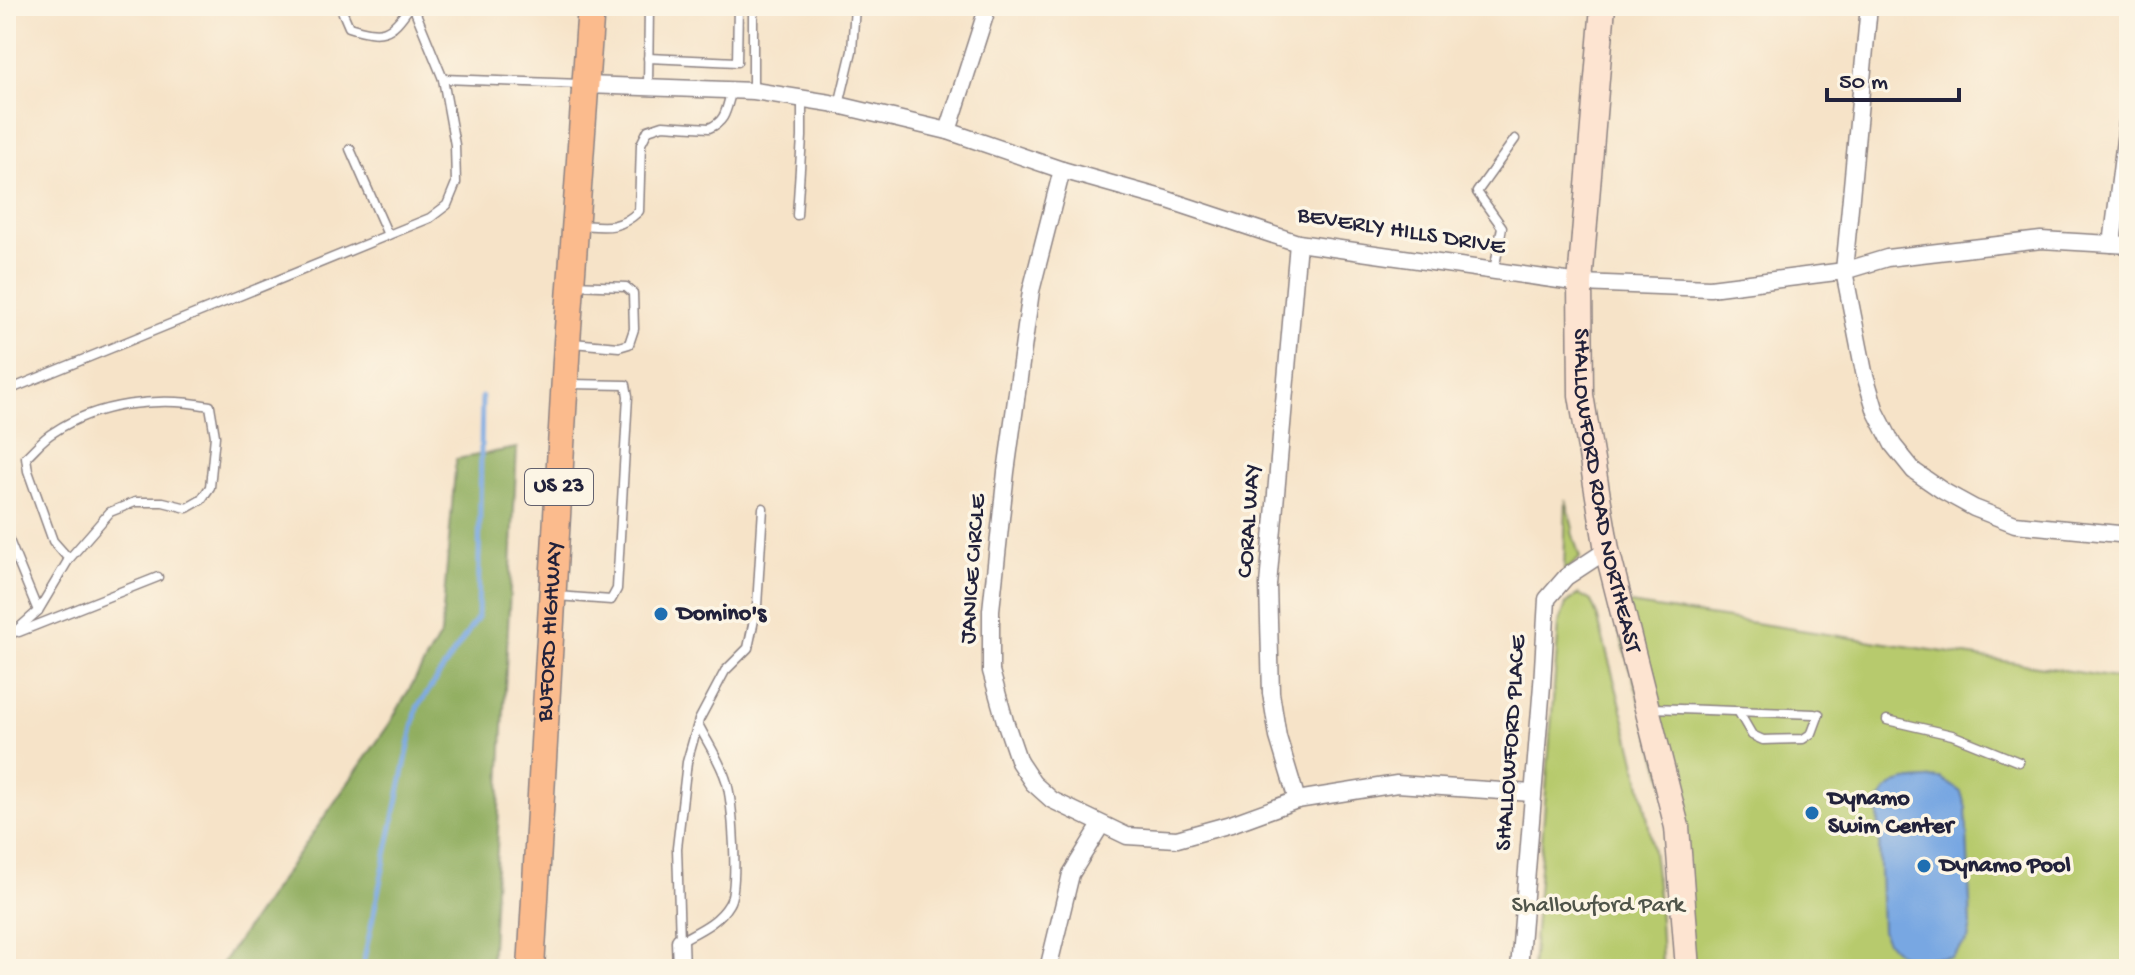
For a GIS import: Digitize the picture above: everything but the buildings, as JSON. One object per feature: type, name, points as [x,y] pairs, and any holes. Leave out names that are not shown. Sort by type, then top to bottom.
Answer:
[{"type":"main road","name":"BUFORD HIGHWAY","points":[[531,969],[567,342],[591,6]]},
{"type":"street","points":[[948,131],[988,6]]},
{"type":"street","name":"SHALLOWFORD ROAD NORTHEAST","points":[[1603,6],[1580,283],[1581,395],[1607,550],[1677,827],[1688,969]]},
{"type":"street","points":[[1869,6],[1844,271],[1864,372],[1876,412],[1893,445],[1914,471],[1974,508],[2015,524],[2129,535]]},
{"type":"street","name":"BEVERLY HILLS DRIVE","points":[[586,85],[754,91],[839,105],[948,131],[1062,170],[1165,199],[1298,243],[1580,283],[1710,288],[1844,271],[1887,258],[2041,240],[2120,244]]},
{"type":"street","points":[[2120,244],[2129,108]]},
{"type":"street","name":"JANICE CIRCLE","points":[[1062,170],[1031,291],[991,610],[991,671],[1019,762],[1033,783],[1052,800],[1127,836],[1177,839],[1231,824],[1297,800],[1397,784],[1532,793]]},
{"type":"street","name":"CORAL WAY","points":[[1297,800],[1278,737],[1271,693],[1268,585],[1298,243]]},
{"type":"street","name":"SHALLOWFORD PLACE","points":[[1519,969],[1547,599],[1566,577],[1607,550]]},
{"type":"street","points":[[1048,969],[1071,874],[1101,825]]},
{"type":"street","points":[[680,941],[681,969]]},
{"type":"lane","points":[[6,371],[10,389],[430,218],[447,205],[456,183],[455,145],[443,79],[412,6],[396,27],[373,34],[349,27],[340,6]]},
{"type":"lane","points":[[648,87],[649,6]]},
{"type":"lane","points":[[648,58],[737,62],[738,6]]},
{"type":"lane","points":[[753,6],[754,91]]},
{"type":"lane","points":[[839,105],[852,51],[855,6]]},
{"type":"lane","points":[[443,79],[586,85]]},
{"type":"lane","points":[[576,224],[611,227],[629,221],[639,211],[641,144],[648,130],[663,125],[714,127],[722,121],[732,90]]},
{"type":"lane","points":[[797,215],[802,99]]},
{"type":"lane","points":[[1494,271],[1502,227],[1477,192],[1515,139]]},
{"type":"lane","points":[[350,149],[388,235]]},
{"type":"lane","points":[[567,342],[619,347],[629,344],[634,329],[633,293],[626,287],[571,285]]},
{"type":"lane","points":[[553,595],[611,600],[617,589],[628,396],[626,385],[565,383]]},
{"type":"lane","points":[[8,636],[38,611],[69,559],[110,512],[135,502],[163,502],[187,508],[201,500],[210,487],[215,436],[210,406],[192,402],[127,404],[84,414],[51,433],[26,457],[53,541],[69,559]]},
{"type":"lane","points":[[698,724],[726,781],[733,833],[734,876],[730,902],[712,925],[680,941],[677,848],[687,762],[698,724],[725,671],[748,648],[757,606],[763,508]]},
{"type":"lane","points":[[6,533],[38,611]]},
{"type":"lane","points":[[8,636],[158,577]]},
{"type":"lane","points":[[1647,708],[1738,711],[1816,714],[1812,733],[1803,739],[1763,740],[1752,735],[1738,711]]},
{"type":"lane","points":[[1887,720],[1952,735],[2019,762]]},
{"type":"green space","points":[[517,448],[491,969],[218,969],[390,723],[441,634],[456,459]]},
{"type":"green space","points":[[1566,499],[1580,558],[1564,572]]},
{"type":"green space","name":"Shallowford Park","points":[[1579,594],[1591,601],[1597,615],[1640,781],[1655,866],[1662,969],[1532,969],[1559,624],[1566,604]]},
{"type":"green space","points":[[1610,601],[2129,680],[2129,969],[1682,969],[1670,801]]},
{"type":"water","name":"Dynamo Pool","points":[[1941,778],[1961,792],[1966,808],[1971,925],[1968,940],[1951,957],[1910,957],[1894,950],[1882,931],[1878,806],[1887,789],[1895,784]]},
{"type":"waterway","points":[[362,969],[417,708],[478,617],[482,397]]},
{"type":"place","name":"Domino's","points":[[661,614]]},
{"type":"place","name":"Dynamo Swim Center","points":[[1812,813]]},
{"type":"place","name":"Dynamo Pool","points":[[1924,866]]}]
